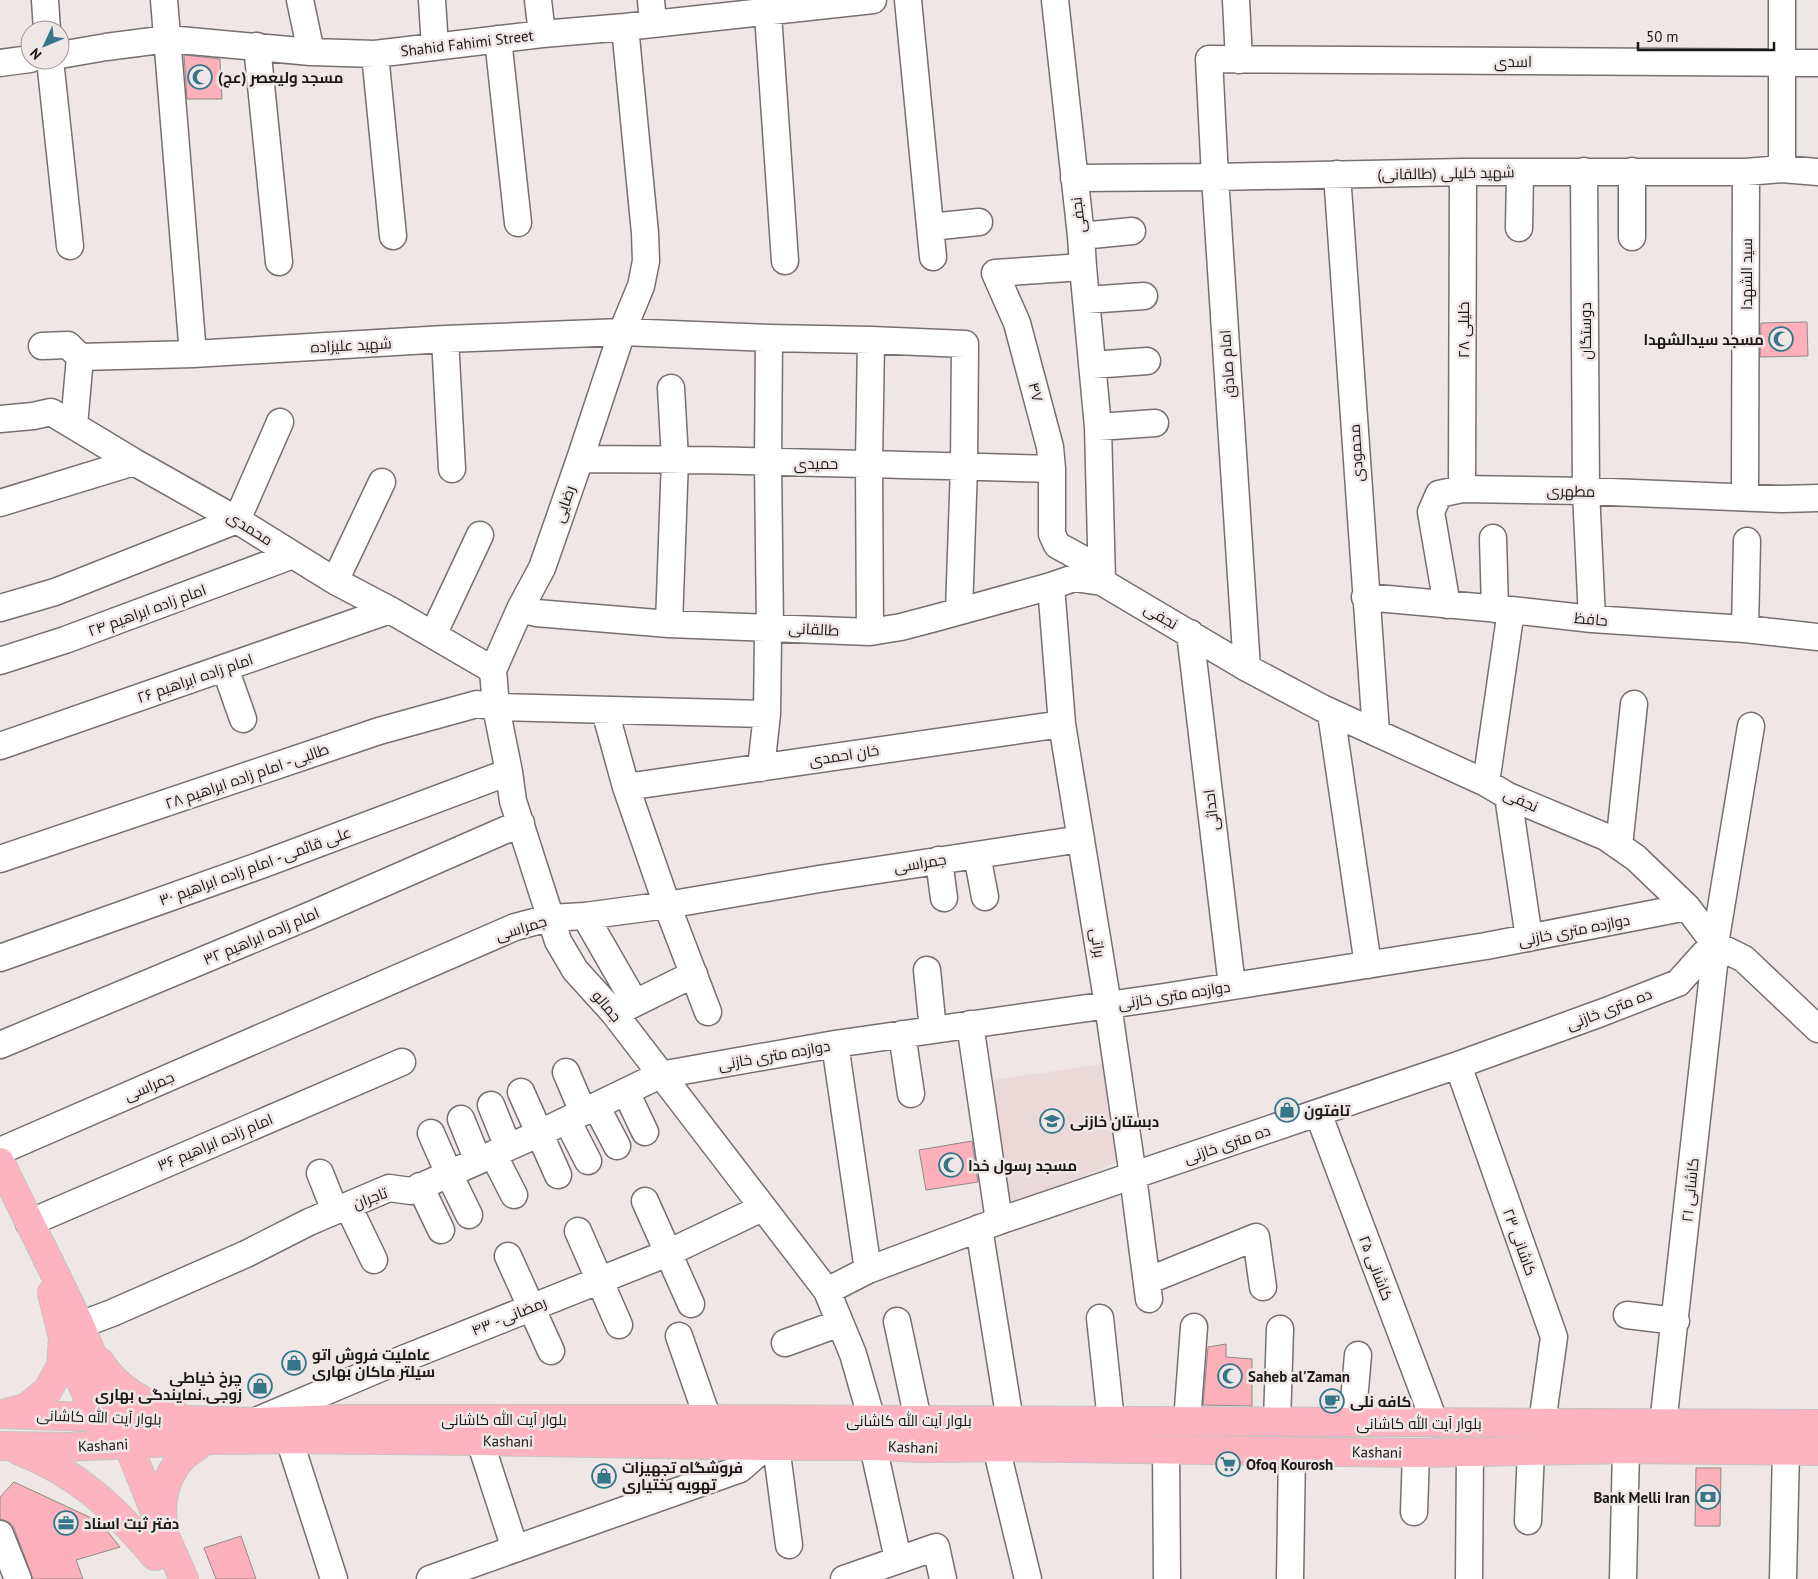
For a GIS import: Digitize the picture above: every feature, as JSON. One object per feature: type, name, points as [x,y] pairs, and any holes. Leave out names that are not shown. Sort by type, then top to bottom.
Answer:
[{"type":"main road","points":[[3,1178],[35,1234],[76,1334],[122,1431],[161,1556]]},
{"type":"main road","points":[[0,1414],[26,1408],[48,1390],[76,1334]]},
{"type":"main road","points":[[76,1334],[105,1370],[133,1395],[204,1430],[182,1457],[167,1480],[161,1507],[161,1556]]},
{"type":"main road","name":"بلوار آیت الله کاشانی","points":[[0,1414],[68,1416],[122,1431],[204,1430],[255,1422],[338,1419],[708,1419],[872,1433],[918,1420],[1818,1424]]},
{"type":"main road","points":[[68,1416],[76,1422],[79,1432],[76,1441],[68,1447]]},
{"type":"main road","name":"Kashani","points":[[204,1430],[289,1440],[771,1446],[872,1433],[928,1448],[996,1447],[1416,1453],[1626,1449],[1818,1451]]},
{"type":"main road","name":"Kashani","points":[[4,1446],[68,1447],[122,1431]]},
{"type":"main road","points":[[4,1446],[36,1457],[64,1472],[89,1489],[113,1509],[184,1579]]},
{"type":"street","points":[[44,0],[46,20]]},
{"type":"street","points":[[164,0],[193,354]]},
{"type":"street","points":[[300,0],[311,52]]},
{"type":"street","points":[[432,0],[435,47]]},
{"type":"street","points":[[538,0],[542,34]]},
{"type":"street","name":"Shahid Fahimi Street","points":[[70,53],[168,40],[311,52],[375,54],[542,34],[625,27],[652,12],[873,0]]},
{"type":"street","points":[[908,0],[933,257]]},
{"type":"street","name":"نجفی","points":[[1055,0],[1081,236],[1098,427],[1102,582],[1247,668],[1332,712],[1597,834],[1618,846],[1636,858],[1687,907],[1713,948]]},
{"type":"street","points":[[1236,0],[1239,60]]},
{"type":"street","points":[[1782,0],[1782,169]]},
{"type":"street","points":[[767,6],[785,261]]},
{"type":"street","name":"رضایی","points":[[492,670],[542,568],[622,332],[641,286],[646,261],[645,233],[625,27]]},
{"type":"street","points":[[498,40],[518,223]]},
{"type":"street","points":[[257,46],[279,262]]},
{"type":"street","points":[[375,54],[393,236]]},
{"type":"street","name":"اسدی","points":[[1209,59],[1631,60],[1818,63]]},
{"type":"street","name":"امام صادق","points":[[1209,59],[1247,668]]},
{"type":"street","points":[[0,63],[20,60]]},
{"type":"street","points":[[51,70],[70,246]]},
{"type":"street","name":"شهید خلیلی (طالقانی)","points":[[1074,178],[1464,172],[1746,172],[1782,169],[1818,172]]},
{"type":"street","points":[[1632,171],[1632,237]]},
{"type":"street","name":"خلیلی ۲۸","points":[[1462,489],[1464,172]]},
{"type":"street","points":[[1519,228],[1520,172]]},
{"type":"street","name":"دوستگان","points":[[1584,172],[1586,491],[1592,620]]},
{"type":"street","name":"سید الشهدا","points":[[1745,497],[1746,172]]},
{"type":"street","name":"محمودی","points":[[1337,174],[1365,597],[1376,732]]},
{"type":"street","points":[[930,227],[979,222]]},
{"type":"street","points":[[1081,236],[1132,231]]},
{"type":"street","name":"۴۷","points":[[1083,267],[995,273],[1016,323],[1050,447],[1052,534],[1058,545],[1086,561],[1102,582]]},
{"type":"street","points":[[1086,300],[1144,296]]},
{"type":"street","name":"شهید علیزاده","points":[[80,357],[193,354],[445,339],[622,332],[965,344],[964,467]]},
{"type":"street","points":[[761,768],[767,714],[768,635],[770,627],[769,338]]},
{"type":"street","points":[[445,339],[452,469]]},
{"type":"street","points":[[870,632],[869,463],[872,340]]},
{"type":"street","points":[[42,346],[68,345],[80,357],[74,425]]},
{"type":"street","points":[[1092,365],[1147,361]]},
{"type":"street","points":[[669,624],[674,459],[671,388]]},
{"type":"street","name":"محمدی","points":[[0,419],[33,416],[51,412],[134,462],[237,520],[336,582],[390,610],[492,670]]},
{"type":"street","points":[[0,608],[55,592],[237,520],[280,422]]},
{"type":"street","points":[[1098,427],[1155,423]]},
{"type":"street","name":"حمیدی","points":[[580,459],[869,463],[1052,469]]},
{"type":"street","points":[[0,503],[134,462]]},
{"type":"street","points":[[959,611],[964,467]]},
{"type":"street","points":[[336,582],[382,482]]},
{"type":"street","name":"مطهری","points":[[1447,605],[1431,512],[1439,494],[1462,489],[1586,491],[1782,499],[1818,498]]},
{"type":"street","points":[[433,635],[480,536]]},
{"type":"street","points":[[1493,538],[1503,610],[1497,789],[1529,938]]},
{"type":"street","points":[[1745,629],[1746,541]]},
{"type":"street","name":"امام زاده ابراهیم ۲۴","points":[[0,661],[65,640],[293,556]]},
{"type":"street","name":"طالقانی","points":[[520,610],[669,624],[870,632],[959,611],[1074,578],[1102,582]]},
{"type":"street","name":"براتی","points":[[1051,586],[1062,724],[1108,1005],[1148,1290],[1256,1237],[1263,1287]]},
{"type":"street","name":"حافظ","points":[[1365,597],[1592,620],[1745,629],[1818,637]]},
{"type":"street","name":"امام زاده ابراهیم ۲۶","points":[[0,746],[390,610]]},
{"type":"street","name":"احداثی","points":[[1190,633],[1232,986]]},
{"type":"street","points":[[225,668],[243,719]]},
{"type":"street","name":"جمالو","points":[[492,670],[496,707],[513,801],[549,918],[558,941],[574,970],[625,1008],[660,1075],[827,1291],[853,1354],[872,1433],[898,1559]]},
{"type":"street","name":"طالبی - امام زاده ابراهیم ۲۸","points":[[0,859],[379,731],[477,704],[496,707],[605,711],[767,714]]},
{"type":"street","points":[[1618,846],[1634,704]]},
{"type":"street","points":[[605,711],[626,787],[667,905],[708,1012]]},
{"type":"street","points":[[1332,712],[1368,965]]},
{"type":"street","name":"خان احمدی","points":[[626,787],[864,751],[1062,724]]},
{"type":"street","name":"کاشانی ۲۱","points":[[1663,1424],[1676,1321],[1713,948],[1751,726]]},
{"type":"street","name":"علی قائمی - امام زاده ابراهیم ۳۰","points":[[0,958],[261,865],[509,772]]},
{"type":"street","name":"امام زاده ابراهیم ۳۲","points":[[0,1046],[311,915],[521,823]]},
{"type":"street","name":"جمراسی","points":[[0,1151],[515,927],[549,918],[585,916],[667,905],[688,900],[1081,839]]},
{"type":"street","points":[[977,855],[985,898]]},
{"type":"street","points":[[939,860],[944,898]]},
{"type":"street","name":"دوازده متری خازنی","points":[[660,1075],[835,1044],[1368,965],[1529,938],[1687,907]]},
{"type":"street","points":[[585,916],[625,1008],[694,974]]},
{"type":"street","points":[[1713,948],[1744,959],[1818,1029]]},
{"type":"street","name":"ده متری خازنی","points":[[827,1291],[868,1270],[989,1225],[1458,1065],[1678,983],[1713,948]]},
{"type":"street","points":[[927,970],[933,1030]]},
{"type":"street","points":[[970,1024],[1010,1421]]},
{"type":"street","points":[[902,1034],[911,1094]]},
{"type":"street","points":[[835,1044],[868,1270]]},
{"type":"street","name":"امام زاده ابراهیم ۳۶","points":[[35,1234],[402,1062]]},
{"type":"street","name":"کاشانی ۲۳","points":[[1458,1065],[1554,1337],[1542,1424]]},
{"type":"street","points":[[514,1195],[538,1134],[566,1072]]},
{"type":"street","name":"تاجران","points":[[76,1334],[112,1313],[246,1254],[342,1208],[389,1188],[411,1190],[538,1134],[660,1075]]},
{"type":"street","points":[[528,1088],[550,1180]]},
{"type":"street","points":[[626,1092],[645,1132]]},
{"type":"street","points":[[491,1105],[538,1134],[588,1161]]},
{"type":"street","name":"کاشانی ۲۵","points":[[1318,1113],[1435,1423]]},
{"type":"street","points":[[461,1119],[538,1134],[617,1146]]},
{"type":"street","points":[[431,1133],[448,1174],[470,1216]]},
{"type":"street","points":[[320,1173],[374,1260]]},
{"type":"street","points":[[420,1186],[441,1230]]},
{"type":"street","points":[[645,1201],[691,1304]]},
{"type":"street","name":"رمضانی - ۴۳","points":[[255,1422],[388,1365],[668,1253],[762,1208]]},
{"type":"street","points":[[578,1231],[619,1325]]},
{"type":"street","points":[[508,1256],[551,1352]]},
{"type":"street","points":[[1627,1315],[1676,1321]]},
{"type":"street","points":[[1100,1318],[1112,1422]]},
{"type":"street","points":[[897,1321],[918,1420]]},
{"type":"street","points":[[785,1343],[840,1323]]},
{"type":"street","points":[[1187,1422],[1194,1327]]},
{"type":"street","points":[[1277,1422],[1280,1329]]},
{"type":"street","points":[[679,1336],[708,1419]]},
{"type":"street","points":[[1352,1423],[1358,1355]]},
{"type":"street","points":[[289,1440],[334,1579]]},
{"type":"street","points":[[480,1441],[515,1549]]},
{"type":"street","points":[[430,1579],[740,1470],[771,1446],[789,1545]]},
{"type":"street","points":[[996,1447],[1028,1579]]},
{"type":"street","points":[[1623,1579],[1626,1449]]},
{"type":"street","points":[[1166,1450],[1167,1579]]},
{"type":"street","points":[[1528,1521],[1531,1450]]},
{"type":"street","points":[[1783,1579],[1786,1450]]},
{"type":"street","points":[[1290,1579],[1292,1451]]},
{"type":"street","points":[[1468,1579],[1470,1451]]},
{"type":"street","points":[[1414,1512],[1416,1453]]},
{"type":"street","points":[[0,1534],[18,1579]]},
{"type":"street","points":[[844,1579],[936,1547],[943,1579]]},
{"type":"shaded area","name":"دبستان خازنی","points":[[1103,1064],[1117,1162],[1016,1204],[1005,1199],[987,1081]]},
{"type":"building","name":"مسجد ولیعصر (عج)","points":[[184,55],[220,59],[222,99],[187,99]]},
{"type":"building","name":"مسجد سیدالشهدا","points":[[1807,322],[1808,356],[1760,357],[1761,323]]},
{"type":"building","name":"مسجد رسول خدا","points":[[972,1141],[978,1182],[926,1190],[919,1150]]},
{"type":"building","name":"Saheb al'Zaman","points":[[1226,1344],[1226,1357],[1252,1359],[1252,1406],[1203,1405],[1208,1347]]},
{"type":"building","name":"Bank Melli Iran","points":[[1696,1468],[1721,1468],[1720,1526],[1695,1526]]},
{"type":"building","points":[[14,1482],[100,1522],[120,1547],[76,1560],[83,1579],[33,1579],[14,1528],[9,1522],[0,1519],[0,1497]]},
{"type":"building","points":[[241,1536],[256,1579],[216,1579],[204,1548]]},
{"type":"place","name":"مسجد ولیعصر (عج)","points":[[200,77]]},
{"type":"place","name":"مسجد سیدالشهدا","points":[[1781,339]]},
{"type":"place","name":"تافتون","points":[[1287,1110]]},
{"type":"place","name":"دبستان خازنی","points":[[1052,1121]]},
{"type":"place","name":"مسجد رسول خدا","points":[[951,1165]]},
{"type":"place","name":"عاملیت فروش اتو سیلتر ماکان بهاری","points":[[294,1363]]},
{"type":"place","name":"Saheb al'Zaman","points":[[1230,1376]]},
{"type":"place","name":"چرخ خیاطی زوجی.نمایندگی بهاری","points":[[260,1386]]},
{"type":"place","name":"کافه نلی","points":[[1332,1401]]},
{"type":"place","name":"Ofoq Kourosh","points":[[1228,1464]]},
{"type":"place","name":"فروشگاه تجهیزات تهویه بختیاری","points":[[604,1476]]},
{"type":"place","name":"Bank Melli Iran","points":[[1708,1497]]},
{"type":"place","name":"دفتر ثبت اسناد","points":[[66,1523]]}]
